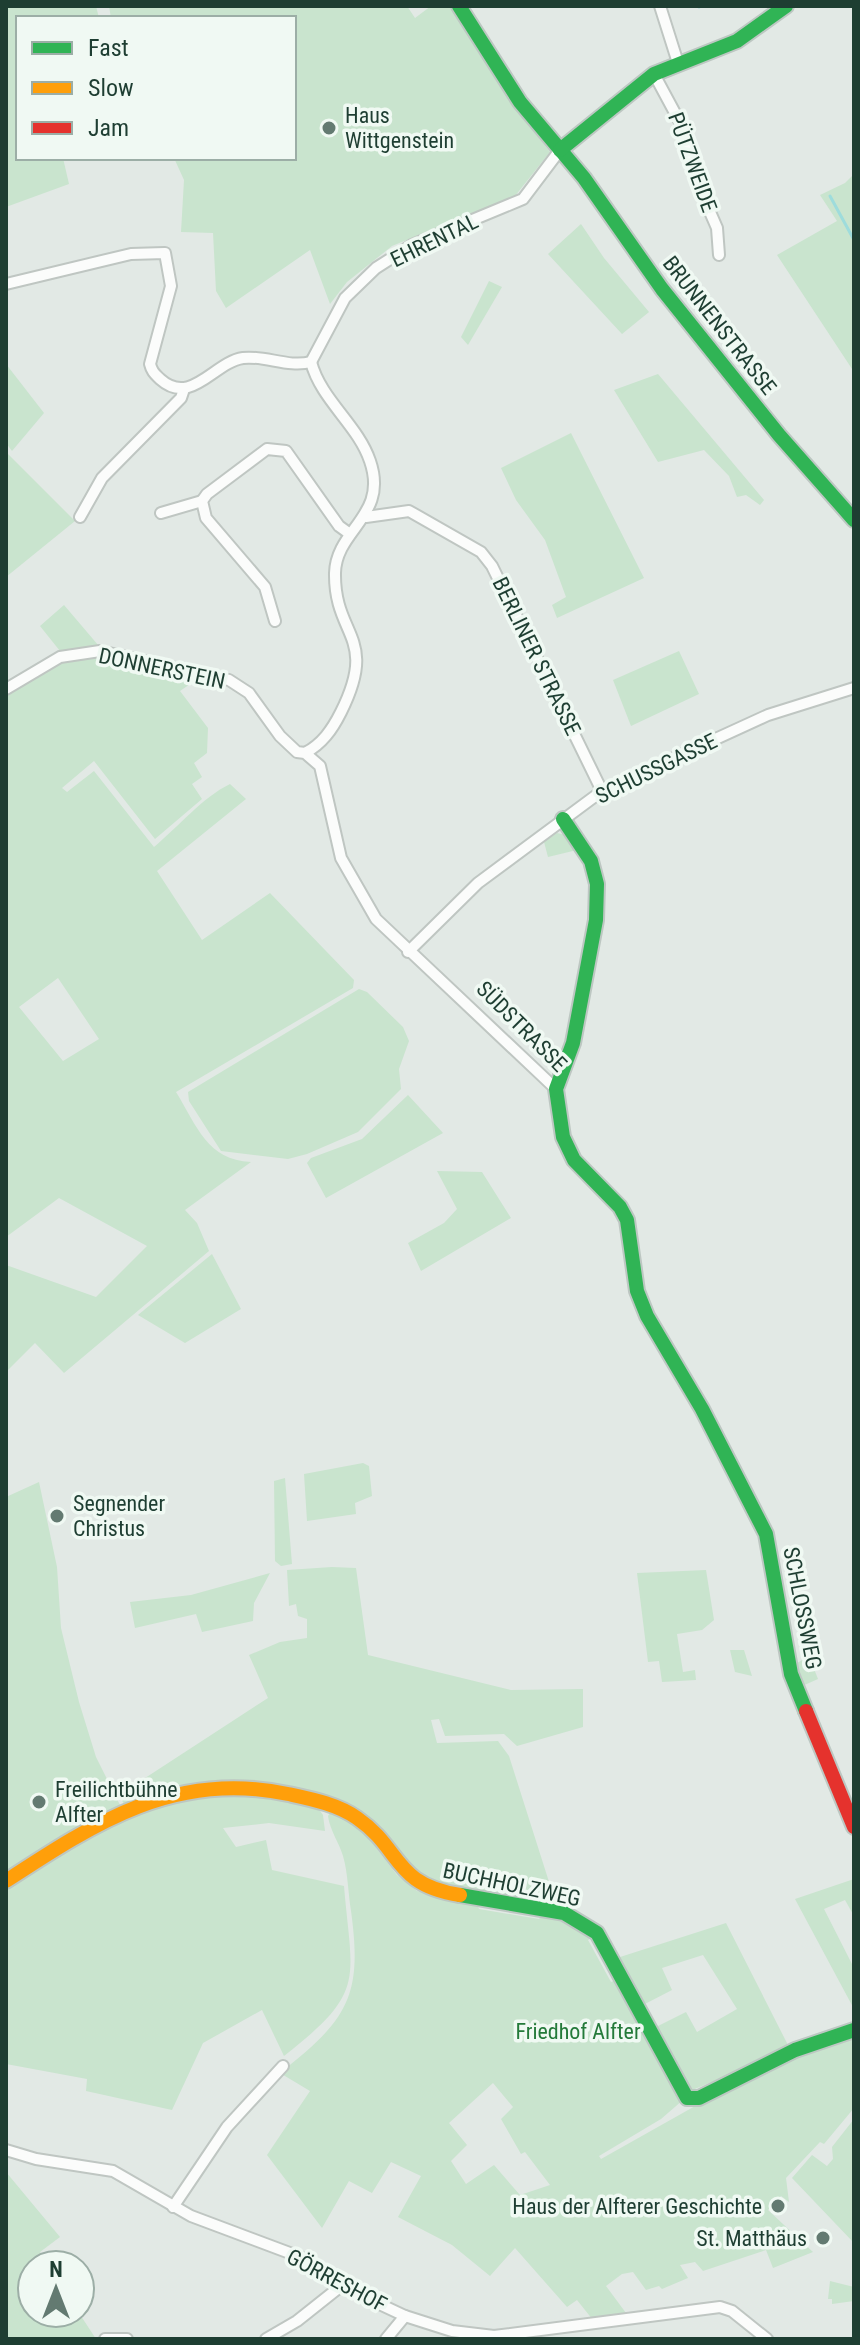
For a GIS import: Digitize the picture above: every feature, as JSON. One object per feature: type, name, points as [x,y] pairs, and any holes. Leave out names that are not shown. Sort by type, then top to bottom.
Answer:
[{"type":"street","name":"BRUNNENSTRASSE","points":[[459,6],[520,102],[584,178],[662,289],[779,435],[854,520]]},
{"type":"street","points":[[660,6],[678,63]]},
{"type":"street","points":[[560,150],[654,74],[737,41],[786,6]]},
{"type":"street","name":"PÜTZWEIDE","points":[[654,74],[682,126],[700,189],[717,228],[719,255]]},
{"type":"street","name":"EHRENTAL","points":[[311,362],[345,298],[376,268],[412,245],[523,199],[560,150]]},
{"type":"street","points":[[6,284],[131,254],[165,253],[171,286],[150,364],[152,371],[167,385],[184,389],[246,358],[296,364],[311,362],[322,388],[370,460],[373,481],[366,517],[340,551],[335,571],[338,595],[358,665],[356,683],[323,741],[320,766],[346,869],[376,919],[408,952]]},
{"type":"street","points":[[80,517],[102,478],[181,398],[184,389]]},
{"type":"street","points":[[161,513],[202,501],[267,449],[277,447],[286,451],[339,526],[350,534]]},
{"type":"street","points":[[202,501],[206,518],[265,587],[275,621]]},
{"type":"street","name":"BERLINER STRASSE","points":[[366,517],[409,511],[481,552],[492,566],[602,791]]},
{"type":"street","name":"DONNERSTEIN","points":[[6,689],[60,657],[100,651],[229,680],[249,693],[297,752],[305,753],[320,766]]},
{"type":"street","name":"SCHUSSGASSE","points":[[408,952],[478,883],[602,791],[768,715],[854,688]]},
{"type":"street","points":[[305,753],[323,741]]},
{"type":"street","points":[[556,1089],[573,1043],[596,920],[597,884],[591,861],[563,819]]},
{"type":"street","name":"SÜDSTRASSE","points":[[408,952],[480,1014],[556,1089],[563,1137],[574,1160],[620,1207],[627,1220],[637,1291],[648,1320]]},
{"type":"street","name":"SCHLOSSWEG","points":[[648,1320],[702,1409],[766,1534],[791,1674],[854,1827]]},
{"type":"street","name":"BUCHHOLZWEG","points":[[6,1881],[138,1805],[210,1784],[265,1787],[351,1814],[369,1830],[404,1872],[426,1888],[562,1912],[588,1923],[597,1933],[687,2098],[699,2098],[795,2050],[854,2030]]},
{"type":"street","points":[[173,2207],[227,2127],[283,2066]]},
{"type":"street","name":"GÖRRESHOF","points":[[6,2150],[36,2159],[104,2168],[173,2207],[303,2258],[341,2286],[405,2316],[452,2331],[494,2336],[724,2307],[767,2339]]},
{"type":"street","points":[[266,2339],[297,2321],[341,2286]]},
{"type":"street","points":[[386,2339],[405,2316]]},
{"type":"street","points":[[105,2339],[127,2339]]},
{"type":"green space","points":[[6,6],[96,6],[98,16],[16,16],[16,160],[63,160],[69,184],[6,207]]},
{"type":"green space","points":[[109,6],[407,6],[415,18],[431,6],[451,6],[521,115],[550,152],[515,196],[392,246],[347,282],[330,304],[310,250],[226,308],[216,291],[213,233],[181,232],[184,180],[175,160],[296,160],[296,16],[111,16]]},
{"type":"green space","points":[[854,174],[854,372],[777,255],[837,221],[820,195],[845,183]]},
{"type":"green space","points":[[581,224],[604,258],[649,312],[622,334],[548,254]]},
{"type":"green space","points":[[489,281],[502,287],[468,345],[461,337]]},
{"type":"green space","points":[[6,364],[44,413],[12,451],[6,443]]},
{"type":"green space","points":[[658,374],[764,500],[760,505],[746,495],[737,497],[729,476],[704,450],[658,462],[614,390]]},
{"type":"green space","points":[[571,433],[644,578],[557,618],[552,605],[566,597],[545,540],[516,500],[501,468]]},
{"type":"green space","points":[[6,452],[75,521],[6,577]]},
{"type":"green space","points":[[64,605],[110,659],[196,680],[180,691],[208,728],[207,753],[194,763],[202,777],[192,784],[202,799],[155,839],[94,761],[62,788],[67,792],[94,771],[154,847],[200,804],[230,784],[246,799],[157,871],[202,940],[270,893],[354,980],[353,988],[176,1092],[197,1129],[213,1148],[236,1160],[251,1162],[185,1210],[197,1223],[209,1251],[64,1373],[35,1343],[6,1372],[6,1265],[96,1297],[147,1246],[59,1198],[6,1237],[6,695],[40,672],[63,662],[60,651],[40,626]],"holes":[[[58,978],[99,1039],[63,1061],[19,1007]]]},
{"type":"green space","points":[[679,651],[699,694],[631,726],[613,680]]},
{"type":"green space","points":[[557,833],[566,835],[577,850],[548,857],[544,842]]},
{"type":"green space","points":[[359,989],[367,992],[403,1027],[409,1041],[399,1069],[401,1089],[358,1132],[307,1154],[288,1159],[221,1151],[189,1101],[188,1092]]},
{"type":"green space","points":[[408,1095],[443,1133],[326,1198],[307,1163],[311,1158],[362,1139]]},
{"type":"green space","points":[[437,1171],[482,1172],[511,1218],[421,1271],[408,1243],[444,1223],[457,1209]]},
{"type":"green space","points":[[212,1254],[241,1309],[185,1343],[138,1315]]},
{"type":"green space","points":[[363,1463],[369,1466],[372,1496],[355,1503],[356,1514],[307,1521],[304,1474]]},
{"type":"green space","points":[[285,1478],[292,1564],[281,1566],[275,1561],[274,1481]]},
{"type":"green space","points":[[39,1482],[57,1567],[61,1628],[79,1702],[96,1757],[123,1811],[216,1787],[315,1804],[323,1815],[325,1831],[269,1823],[223,1828],[236,1847],[266,1840],[272,1870],[344,1886],[350,1965],[342,1999],[330,2016],[284,2056],[262,2010],[203,2043],[172,2110],[86,2091],[87,2079],[6,2064],[6,1497]]},
{"type":"green space","points":[[356,1568],[368,1655],[511,1690],[583,1689],[583,1727],[517,1746],[504,1734],[445,1736],[439,1719],[431,1720],[437,1743],[498,1741],[509,1756],[557,1907],[431,1883],[413,1875],[362,1816],[218,1780],[196,1783],[125,1806],[119,1795],[268,1698],[249,1655],[280,1642],[307,1638],[307,1619],[298,1616],[296,1604],[289,1606],[287,1570]]},
{"type":"green space","points":[[706,1570],[714,1620],[702,1630],[677,1634],[683,1672],[695,1670],[696,1680],[662,1682],[659,1661],[648,1662],[637,1573]]},
{"type":"green space","points":[[270,1573],[254,1603],[253,1621],[202,1632],[196,1614],[135,1628],[130,1602],[191,1595]]},
{"type":"green space","points":[[730,1650],[744,1650],[752,1676],[735,1672]]},
{"type":"green space","points":[[809,1656],[818,1679],[800,1687],[792,1666]]},
{"type":"green space","name":"Friedhof Alfter","points":[[331,1811],[357,1823],[397,1875],[417,1891],[476,1902],[479,1909],[539,1919],[544,1913],[569,1919],[593,1937],[588,1940],[611,1982],[616,1980],[683,2100],[661,2119],[599,2156],[601,2159],[768,2065],[854,2034],[854,2108],[824,2144],[820,2142],[786,2178],[789,2202],[781,2196],[768,2210],[813,2252],[773,2268],[766,2250],[703,2271],[695,2262],[680,2265],[688,2278],[662,2289],[659,2286],[646,2290],[633,2272],[622,2274],[606,2286],[626,2313],[593,2320],[577,2300],[567,2307],[515,2248],[490,2276],[452,2245],[398,2217],[421,2176],[391,2162],[372,2193],[349,2181],[322,2228],[267,2155],[310,2091],[280,2073],[335,2021],[351,1986],[354,1940],[347,1876],[328,1816]],"holes":[[[493,2083],[513,2107],[501,2119],[521,2154],[525,2152],[550,2185],[520,2195],[494,2165],[466,2184],[451,2161],[467,2145],[449,2123]]]},
{"type":"green space","points":[[854,1879],[854,1916],[845,1900],[824,1909],[854,1968],[854,2009],[795,1899]]},
{"type":"green space","points":[[726,1923],[790,2049],[690,2091],[654,2028],[686,2012],[697,2032],[737,2009],[703,1955],[662,1968],[672,1990],[643,2005],[617,1958]]},
{"type":"green space","points":[[854,2119],[854,2243],[792,2178],[812,2155],[827,2166],[833,2159],[832,2147]]},
{"type":"green space","points":[[6,2172],[60,2237],[44,2249],[16,2249],[16,2329],[89,2329],[96,2339],[6,2339]]},
{"type":"green space","points":[[830,2281],[854,2287],[854,2301],[832,2304],[832,2299],[828,2299]]},
{"type":"waterway","points":[[830,196],[854,240]]},
{"type":"traffic: fast","points":[[459,6],[520,102],[584,178],[662,289],[779,435],[854,520]]},
{"type":"traffic: fast","points":[[560,150],[654,74],[737,41],[786,6]]},
{"type":"traffic: fast","points":[[563,819],[591,861],[597,884],[596,920],[573,1043],[556,1089],[563,1137],[574,1160],[620,1207],[627,1220],[637,1291],[647,1316],[702,1409],[766,1534],[791,1674],[806,1711]]},
{"type":"traffic: fast","points":[[460,1895],[564,1913],[597,1933],[687,2098],[699,2098],[795,2050],[854,2030]]},
{"type":"traffic: slow","points":[[6,1881],[72,1839],[139,1806],[173,1795],[209,1789],[247,1788],[306,1798],[349,1813],[372,1830],[400,1864],[422,1883],[460,1895]]},
{"type":"traffic: jam","points":[[806,1711],[854,1827]]},
{"type":"place","name":"Haus Wittgenstein","points":[[329,128]]},
{"type":"place","name":"Segnender Christus","points":[[57,1516]]},
{"type":"place","name":"Freilichtbühne Alfter","points":[[39,1802]]},
{"type":"place","name":"Haus der Alfterer Geschichte","points":[[778,2206]]},
{"type":"place","name":"St. Matthäus","points":[[823,2238]]}]
